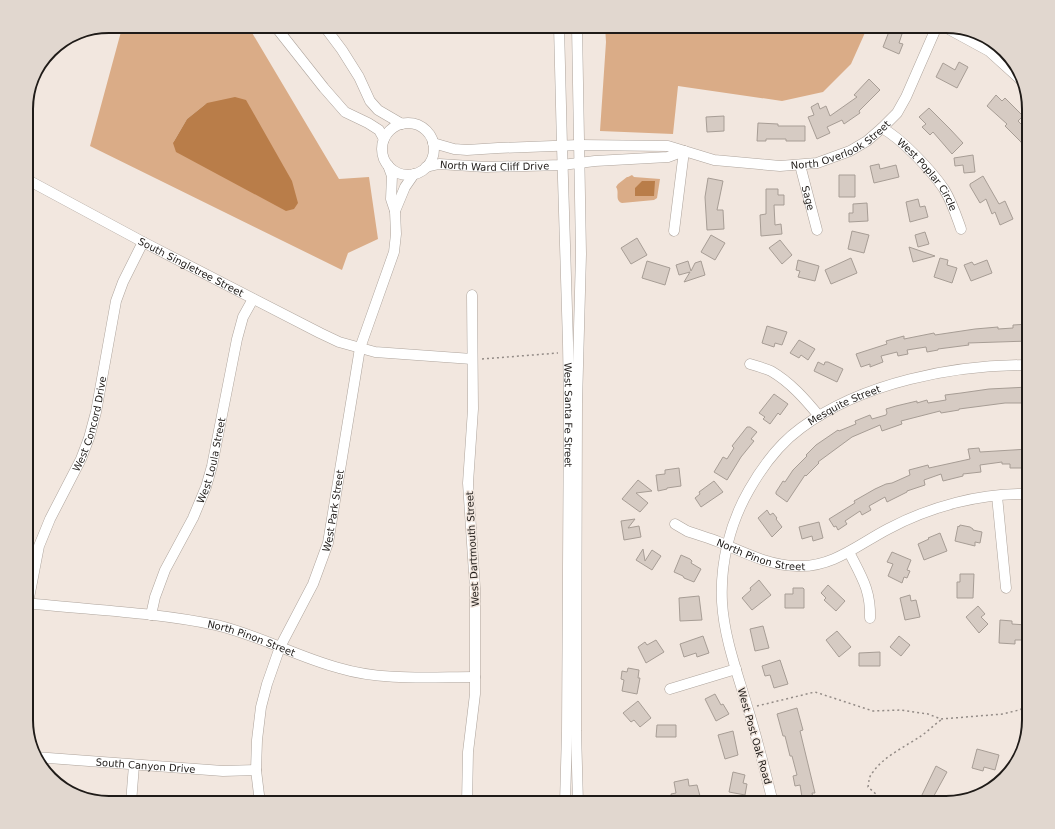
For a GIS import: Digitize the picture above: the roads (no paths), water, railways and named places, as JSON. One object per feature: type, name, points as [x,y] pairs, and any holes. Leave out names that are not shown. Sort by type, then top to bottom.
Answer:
[{"type":"street","points":[[281,33],[345,112],[379,130],[384,139]]},
{"type":"street","points":[[329,33],[359,77],[370,101],[378,110],[402,124]]},
{"type":"street","name":"West Santa Fe Street","points":[[559,33],[568,352],[567,724],[564,796]]},
{"type":"street","name":"West Santa Fe Street","points":[[577,33],[580,262],[577,403],[576,731],[578,796]]},
{"type":"street","name":"North Overlook Street","points":[[562,146],[668,146],[714,160],[780,166],[817,163],[850,151],[867,141],[897,112],[906,98],[935,33]]},
{"type":"street","points":[[958,34],[989,51],[1013,73]]},
{"type":"street","points":[[410,123],[418,125],[430,136],[433,143],[431,159],[426,167],[414,174],[402,174],[394,171],[383,157],[382,148],[384,139],[388,132],[394,127],[402,124],[410,123]]},
{"type":"street","name":"West Poplar Circle","points":[[882,128],[890,132],[905,146],[944,189],[952,204],[961,229]]},
{"type":"street","name":"North Ward Cliff Drive","points":[[433,143],[454,149],[467,150],[562,146]]},
{"type":"street","points":[[562,165],[595,161],[668,157],[684,151],[674,231]]},
{"type":"street","name":"North Ward Cliff Drive","points":[[426,167],[439,164],[486,167],[562,165]]},
{"type":"street","name":"West Park Street","points":[[259,796],[256,770],[257,740],[261,707],[267,684],[280,647],[313,584],[328,543],[360,348],[394,252],[396,234],[395,211],[391,199],[392,176],[388,165]]},
{"type":"street","name":"Sage","points":[[800,165],[817,230]]},
{"type":"street","name":"West Park Street","points":[[395,211],[405,187],[414,174]]},
{"type":"street","name":"South Singletree Street","points":[[33,183],[143,242],[339,342],[375,352],[472,359]]},
{"type":"street","name":"West Concord Drive","points":[[33,574],[39,546],[50,519],[81,458],[89,438],[96,412],[116,301],[123,282],[143,242]]},
{"type":"street","name":"West Dartmouth Street","points":[[467,796],[468,752],[474,707],[475,677],[475,588],[468,483],[473,408],[472,295]]},
{"type":"street","name":"West Loula Street","points":[[151,615],[155,597],[165,570],[193,518],[206,487],[212,466],[242,317],[253,299]]},
{"type":"street","points":[[750,364],[769,370],[782,378],[802,396],[819,416]]},
{"type":"street","name":"Mesquite Street","points":[[727,546],[737,513],[757,476],[781,446],[800,429],[819,416],[858,396],[891,385],[923,377],[988,367],[1022,365]]},
{"type":"street","name":"North Pinon Street","points":[[675,524],[687,531],[770,562],[785,566],[798,567],[831,561],[889,528],[927,511],[975,498],[1022,494]]},
{"type":"street","points":[[997,496],[1006,588]]},
{"type":"street","name":"West Post Oak Road","points":[[727,546],[723,568],[722,600],[724,626],[761,751],[771,796]]},
{"type":"street","points":[[849,552],[868,593],[870,618]]},
{"type":"street","name":"North Pinon Street","points":[[33,604],[151,615],[216,625],[246,633],[340,669],[361,673],[401,677],[475,677]]},
{"type":"street","points":[[670,689],[736,669]]},
{"type":"street","name":"South Canyon Drive","points":[[44,759],[224,771],[256,770]]},
{"type":"street","points":[[132,796],[134,765]]}]
